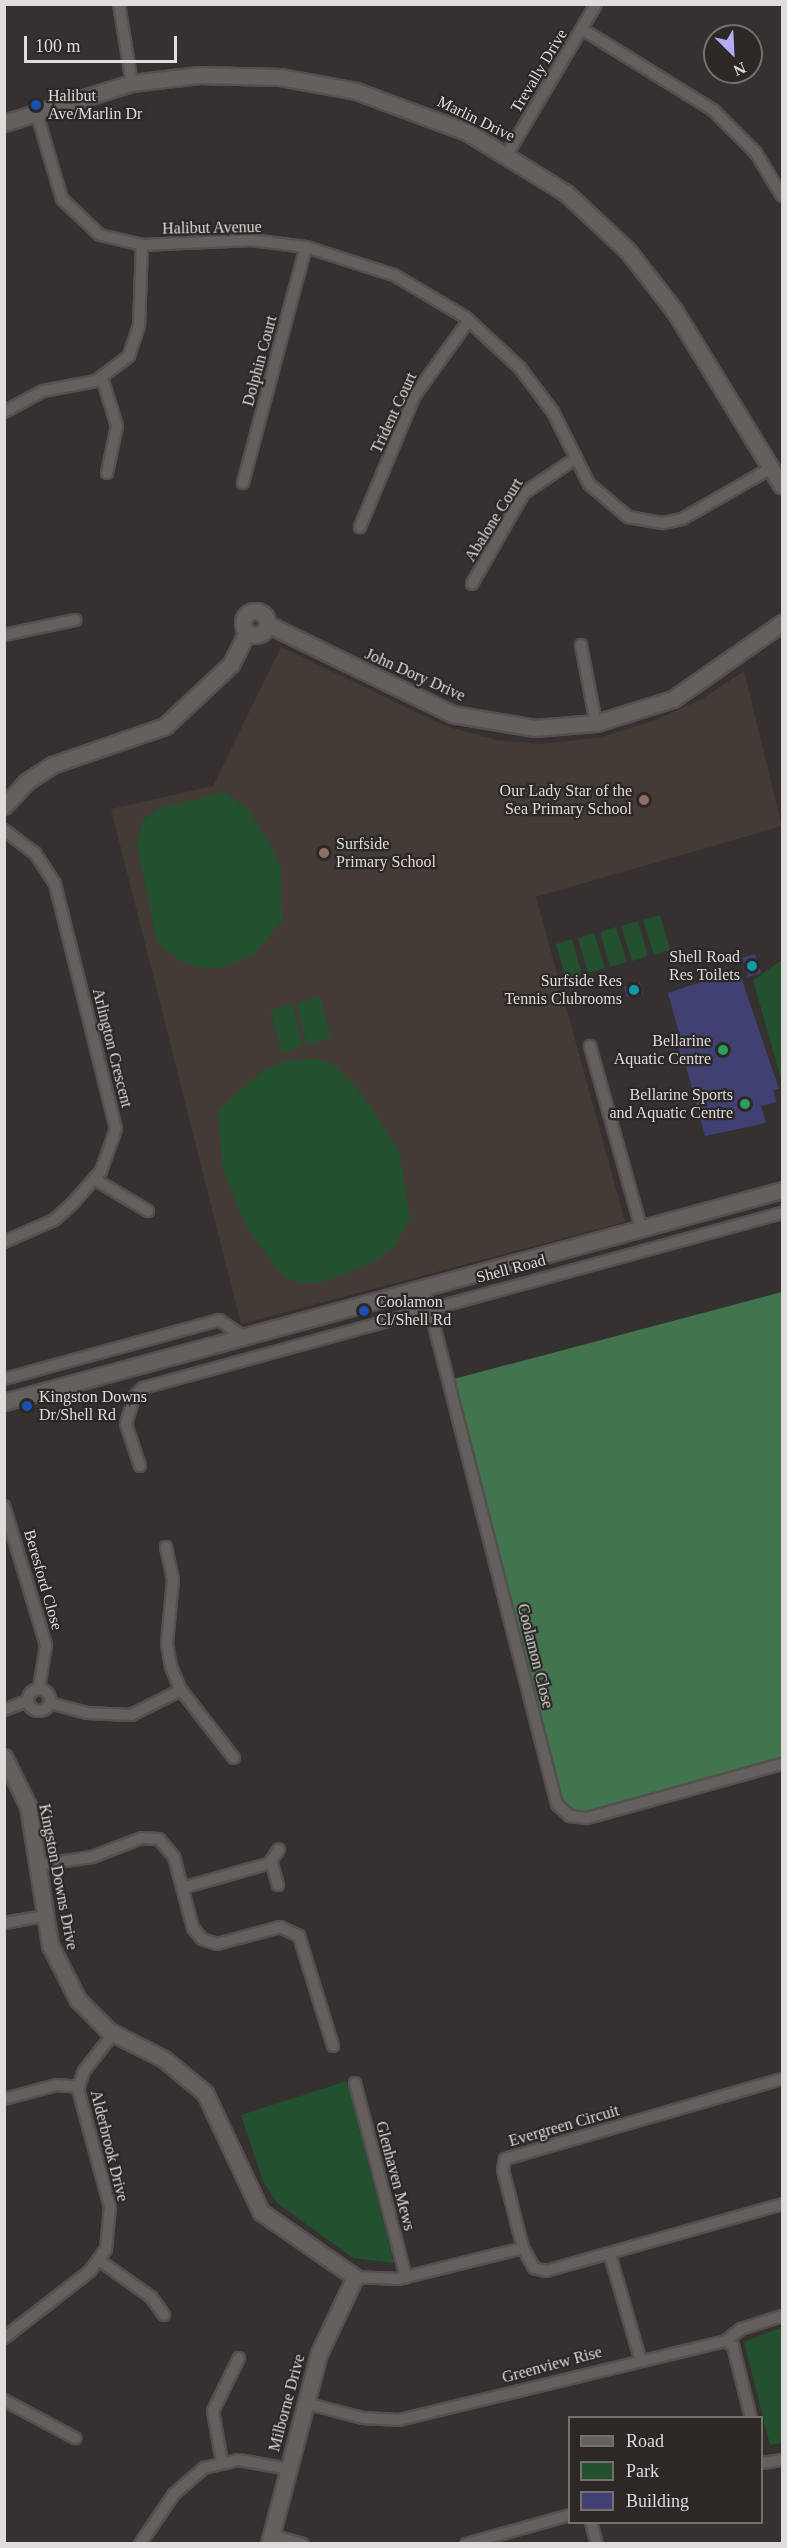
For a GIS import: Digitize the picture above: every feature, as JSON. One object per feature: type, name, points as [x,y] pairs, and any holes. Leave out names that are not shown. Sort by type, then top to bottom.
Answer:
[{"type":"street","points":[[119,4],[132,83]]},
{"type":"street","name":"Trevally Drive","points":[[508,153],[596,4]]},
{"type":"street","points":[[582,29],[713,110],[771,177],[783,196]]},
{"type":"street","name":"Marlin Drive","points":[[4,123],[36,111],[132,83],[199,75],[280,77],[356,91],[419,111],[508,153],[566,193],[652,278],[783,486]]},
{"type":"street","name":"Halibut Avenue","points":[[36,111],[55,183],[71,212],[100,235],[142,245],[250,240],[306,247],[394,275],[469,320],[520,368],[553,412],[588,484],[611,508],[663,523],[699,511],[771,468]]},
{"type":"street","points":[[771,177],[783,170]]},
{"type":"street","points":[[4,411],[42,390],[102,378],[136,343],[142,245]]},
{"type":"street","name":"Dolphin Court","points":[[243,483],[306,247]]},
{"type":"street","name":"Trident Court","points":[[360,527],[415,395],[469,320]]},
{"type":"street","points":[[102,378],[117,426],[107,473]]},
{"type":"street","name":"Abalone Court","points":[[472,584],[524,493],[576,458]]},
{"type":"street","points":[[4,635],[75,620]]},
{"type":"street","name":"John Dory Drive","points":[[4,806],[26,782],[52,765],[165,726],[231,664],[247,632],[261,633],[267,624],[452,714],[535,728],[596,723],[673,699],[783,623]]},
{"type":"street","points":[[581,645],[596,723]]},
{"type":"street","name":"Arlington Crescent","points":[[4,830],[35,853],[61,905],[116,1129],[94,1179],[54,1220],[4,1242]]},
{"type":"street","points":[[590,1046],[641,1228]]},
{"type":"street","points":[[94,1179],[148,1211]]},
{"type":"street","name":"Shell Road","points":[[4,1402],[783,1190]]},
{"type":"street","name":"Shell Road","points":[[140,1466],[126,1424],[134,1398],[143,1388],[234,1361],[783,1213]]},
{"type":"street","name":"Coolamon Close","points":[[424,1286],[557,1804],[570,1816],[588,1818],[783,1764]]},
{"type":"street","points":[[4,1379],[219,1320],[237,1339],[234,1361]]},
{"type":"street","name":"Beresford Close","points":[[5,1513],[46,1645],[39,1688]]},
{"type":"street","points":[[166,1547],[173,1579],[168,1656],[181,1690],[234,1758]]},
{"type":"street","points":[[4,1710],[27,1701],[39,1688],[47,1692],[50,1703]]},
{"type":"street","points":[[50,1703],[87,1713],[131,1715],[181,1690]]},
{"type":"street","points":[[27,1701],[40,1711],[50,1703]]},
{"type":"street","name":"Kingston Downs Drive","points":[[4,1757],[28,1806],[45,1916],[60,1971],[78,2000],[113,2034],[164,2059],[206,2093],[261,2212],[355,2277]]},
{"type":"street","points":[[38,1864],[92,1857],[152,1837],[171,1850],[193,1928],[209,1942],[280,1927],[299,1936],[333,2046]]},
{"type":"street","points":[[182,1888],[271,1863],[279,1849]]},
{"type":"street","points":[[271,1863],[278,1885]]},
{"type":"street","points":[[4,1923],[45,1916]]},
{"type":"street","name":"Alderbrook Drive","points":[[100,2261],[110,2235],[110,2207],[78,2087],[84,2071],[113,2034]]},
{"type":"street","name":"Evergreen Circuit","points":[[783,2079],[505,2159],[523,2248],[534,2268],[546,2271],[610,2255],[783,2204]]},
{"type":"street","name":"Glenhaven Mews","points":[[355,2083],[406,2277]]},
{"type":"street","points":[[4,2099],[57,2085],[78,2087]]},
{"type":"street","points":[[355,2277],[406,2277],[523,2248]]},
{"type":"street","points":[[610,2255],[640,2358]]},
{"type":"street","points":[[4,2338],[100,2261],[151,2297],[164,2315]]},
{"type":"street","name":"Milborne Drive","points":[[270,2539],[319,2352],[355,2277]]},
{"type":"street","name":"Greenview Rise","points":[[306,2403],[363,2418],[399,2420],[640,2358],[726,2341],[741,2329],[783,2316]]},
{"type":"street","points":[[726,2341],[733,2346],[750,2416]]},
{"type":"street","points":[[222,2462],[213,2411],[239,2358]]},
{"type":"street","points":[[4,2400],[75,2438]]},
{"type":"street","points":[[763,2462],[783,2460]]},
{"type":"street","points":[[140,2544],[187,2480],[222,2462],[254,2461],[288,2469]]},
{"type":"street","points":[[466,2544],[568,2516]]},
{"type":"street","points":[[591,2524],[597,2544]]},
{"type":"street","points":[[270,2539],[303,2544]]},
{"type":"shaded area","points":[[281,647],[445,726],[497,740],[542,744],[601,737],[653,721],[702,699],[744,671],[782,826],[536,897],[625,1222],[241,1324],[111,809],[213,786]]},
{"type":"green space","points":[[226,792],[250,812],[270,843],[281,868],[282,921],[254,954],[223,968],[203,968],[182,962],[157,942],[137,844],[143,820],[160,808]]},
{"type":"green space","points":[[660,915],[670,950],[654,955],[643,920]]},
{"type":"green space","points":[[638,921],[648,956],[632,961],[621,926]]},
{"type":"green space","points":[[616,927],[627,962],[610,967],[600,932]]},
{"type":"green space","points":[[594,933],[605,968],[588,973],[578,938]]},
{"type":"green space","points":[[572,939],[582,975],[566,979],[556,944]]},
{"type":"green space","points":[[782,960],[782,1083],[753,980]]},
{"type":"green space","points":[[320,997],[331,1038],[307,1045],[296,1003]]},
{"type":"green space","points":[[292,1004],[303,1046],[282,1052],[270,1010]]},
{"type":"green space","points":[[316,1059],[335,1065],[362,1094],[399,1151],[410,1218],[396,1245],[378,1260],[327,1281],[303,1284],[284,1277],[246,1227],[223,1170],[218,1111],[262,1071],[287,1060]]},
{"type":"green space","points":[[782,1292],[782,1759],[587,1818],[557,1804],[450,1380]]},
{"type":"green space","points":[[347,2081],[394,2263],[353,2258],[277,2203],[263,2181],[241,2115]]},
{"type":"green space","points":[[782,2327],[782,2443],[770,2445],[744,2342]]},
{"type":"building","name":"Shell Road Res Toilets","points":[[755,954],[761,973],[748,977],[742,958]]},
{"type":"building","points":[[728,973],[740,974],[779,1089],[773,1090],[777,1102],[761,1106],[766,1123],[705,1136],[684,1059],[677,1059],[681,1040],[668,993]]},
{"type":"building","name":"Surfside Res Tennis Clubrooms","points":[[640,982],[643,993],[627,997],[624,987]]},
{"type":"place","name":"Halibut Ave/Marlin Dr","points":[[36,105]]},
{"type":"place","name":"Our Lady Star of the Sea Primary School","points":[[644,800]]},
{"type":"place","name":"Surfside Primary School","points":[[324,853]]},
{"type":"place","name":"Shell Road Res Toilets","points":[[752,966]]},
{"type":"place","name":"Surfside Res Tennis Clubrooms","points":[[634,990]]},
{"type":"place","name":"Bellarine Aquatic Centre","points":[[723,1050]]},
{"type":"place","name":"Bellarine Sports and Aquatic Centre","points":[[745,1104]]},
{"type":"place","name":"Coolamon Cl/Shell Rd","points":[[364,1311]]},
{"type":"place","name":"Kingston Downs Dr/Shell Rd","points":[[27,1406]]}]
